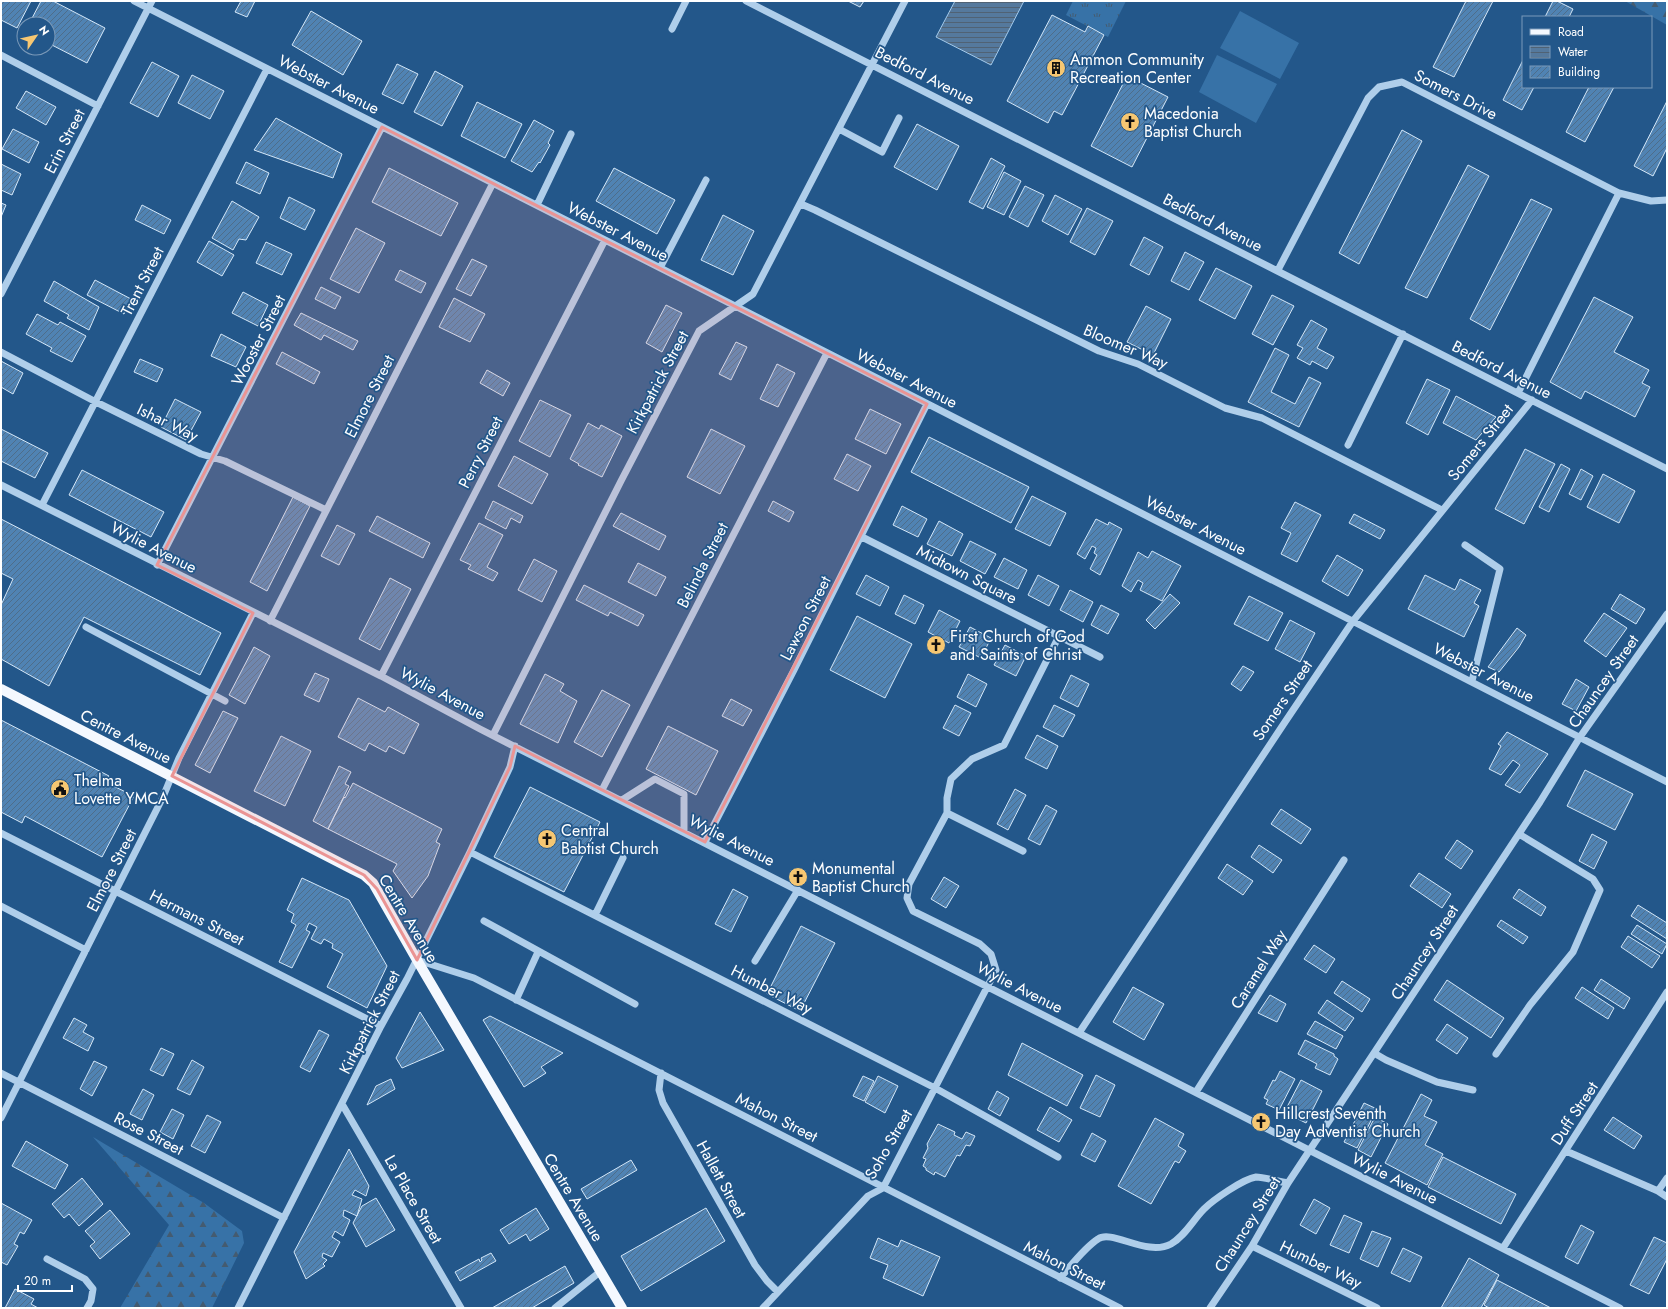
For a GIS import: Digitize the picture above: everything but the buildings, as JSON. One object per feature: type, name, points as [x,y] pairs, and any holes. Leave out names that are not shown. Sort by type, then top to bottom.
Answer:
[{"type":"main road","name":"Centre Avenue","points":[[1,689],[364,875],[373,882],[416,960],[622,1308]]},
{"type":"street","name":"Webster Avenue","points":[[134,1],[1353,621],[1472,680],[1667,782]]},
{"type":"street","name":"Erin Street","points":[[1,294],[152,1]]},
{"type":"street","points":[[672,29],[686,1]]},
{"type":"street","name":"Bedford Avenue","points":[[746,1],[1667,469]]},
{"type":"street","name":"Kirkpatrick Street","points":[[494,735],[621,481],[699,331],[753,294],[905,1]]},
{"type":"street","points":[[1,55],[98,106]]},
{"type":"street","name":"Trent Street","points":[[42,506],[267,69]]},
{"type":"street","name":"Somers Drive","points":[[1278,270],[1368,98],[1380,87],[1402,82],[1619,193],[1651,201],[1667,200]]},
{"type":"street","points":[[839,129],[882,152],[899,118]]},
{"type":"street","name":"Wooster Street","points":[[157,565],[382,127]]},
{"type":"street","points":[[537,205],[571,134]]},
{"type":"street","points":[[660,268],[706,180]]},
{"type":"street","name":"Elmore Street","points":[[270,621],[493,183]]},
{"type":"street","points":[[1518,393],[1619,193]]},
{"type":"street","name":"Bloomer Way","points":[[801,204],[1099,351],[1138,364],[1225,408],[1262,418],[1442,510]]},
{"type":"street","name":"Perry Street","points":[[381,676],[605,240]]},
{"type":"street","points":[[1348,444],[1403,334]]},
{"type":"street","name":"Ishar Way","points":[[1,352],[96,402],[201,454],[225,461],[326,510]]},
{"type":"street","name":"Belinda Street","points":[[602,790],[827,353]]},
{"type":"street","name":"Somers Street","points":[[1079,1033],[1288,716],[1353,621],[1532,400]]},
{"type":"street","name":"Lawson Street","points":[[705,842],[862,537],[928,404]]},
{"type":"street","name":"Wylie Avenue","points":[[1,485],[157,565],[381,676],[515,746],[1620,1308]]},
{"type":"street","name":"Midtown Square","points":[[862,537],[1100,657]]},
{"type":"street","points":[[1465,545],[1500,569],[1472,680]]},
{"type":"street","name":"Elmore Street","points":[[1,1118],[116,892],[163,797],[179,758],[253,613]]},
{"type":"street","name":"Chauncey Street","points":[[1210,1308],[1252,1246],[1288,1183],[1519,834],[1580,737],[1667,614]]},
{"type":"street","points":[[86,627],[225,701]]},
{"type":"street","points":[[1023,851],[947,813],[947,798],[951,780],[972,759],[1004,745],[1059,636]]},
{"type":"street","name":"Kirkpatrick Street","points":[[238,1308],[470,852],[510,767],[515,746]]},
{"type":"street","points":[[622,800],[655,780],[672,788],[684,794],[684,831]]},
{"type":"street","name":"Soho Street","points":[[763,1308],[868,1196],[883,1188],[996,970],[991,954],[980,944],[913,911],[907,898],[909,884],[947,813]]},
{"type":"street","name":"Hermans Street","points":[[1,833],[381,1026]]},
{"type":"street","points":[[1496,1054],[1530,1005],[1573,952],[1600,890],[1593,879],[1519,834]]},
{"type":"street","name":"Humber Way","points":[[470,852],[935,1088],[1058,1157]]},
{"type":"street","points":[[595,915],[623,858]]},
{"type":"street","name":"Caramel Way","points":[[1196,1092],[1344,860]]},
{"type":"street","points":[[755,961],[798,890]]},
{"type":"street","points":[[1,906],[86,950]]},
{"type":"street","points":[[484,921],[635,1004]]},
{"type":"street","points":[[516,1000],[538,952]]},
{"type":"street","name":"Mahon Street","points":[[416,960],[474,978],[1120,1308]]},
{"type":"street","name":"Duff Street","points":[[1503,1248],[1667,992]]},
{"type":"street","points":[[1374,1053],[1386,1060],[1437,1082],[1473,1090]]},
{"type":"street","name":"Rose Street","points":[[1,1073],[284,1218]]},
{"type":"street","name":"Hallett Street","points":[[661,1073],[659,1090],[663,1104],[755,1265],[767,1281],[778,1292]]},
{"type":"street","name":"La Place Street","points":[[342,1104],[461,1308]]},
{"type":"street","points":[[1566,1151],[1658,1191],[1667,1197]]},
{"type":"street","points":[[1060,1278],[1074,1261],[1098,1238],[1106,1236],[1149,1248],[1162,1247],[1179,1238],[1205,1208],[1244,1182],[1259,1177],[1288,1183]]},
{"type":"street","points":[[1658,1191],[1667,1178]]},
{"type":"street","name":"Humber Way","points":[[1252,1246],[1377,1308]]},
{"type":"street","points":[[47,1259],[85,1279],[92,1289],[91,1301],[87,1308]]},
{"type":"street","points":[[556,1308],[601,1272]]},
{"type":"highlighted area","points":[[382,127],[927,404],[705,842],[515,746],[510,767],[417,960],[377,889],[364,875],[172,776],[253,613],[157,565]]},
{"type":"green space","points":[[1073,1],[1126,1],[1108,37],[1066,15]]},
{"type":"green space","points":[[1625,1],[1667,1],[1667,25]]},
{"type":"green space","points":[[1240,11],[1299,43],[1280,79],[1220,48]]},
{"type":"green space","points":[[1217,55],[1277,84],[1256,123],[1199,92]]},
{"type":"green space","points":[[93,1137],[204,1203],[242,1231],[244,1243],[212,1308],[120,1308],[169,1225]]},
{"type":"water","points":[[955,1],[1024,1],[991,65],[936,37]]},
{"type":"place","name":"Ammon Community Recreation Center","points":[[1056,68]]},
{"type":"place","name":"Macedonia Baptist Church","points":[[1130,122]]},
{"type":"place","name":"First Church of God and Saints of Christ","points":[[936,645]]},
{"type":"place","name":"Thelma Lovette YMCA","points":[[60,789]]},
{"type":"place","name":"Central Babtist Church","points":[[547,839]]},
{"type":"place","name":"Monumental Baptist Church","points":[[798,877]]},
{"type":"place","name":"Hillcrest Seventh Day Adventist Church","points":[[1261,1122]]}]
